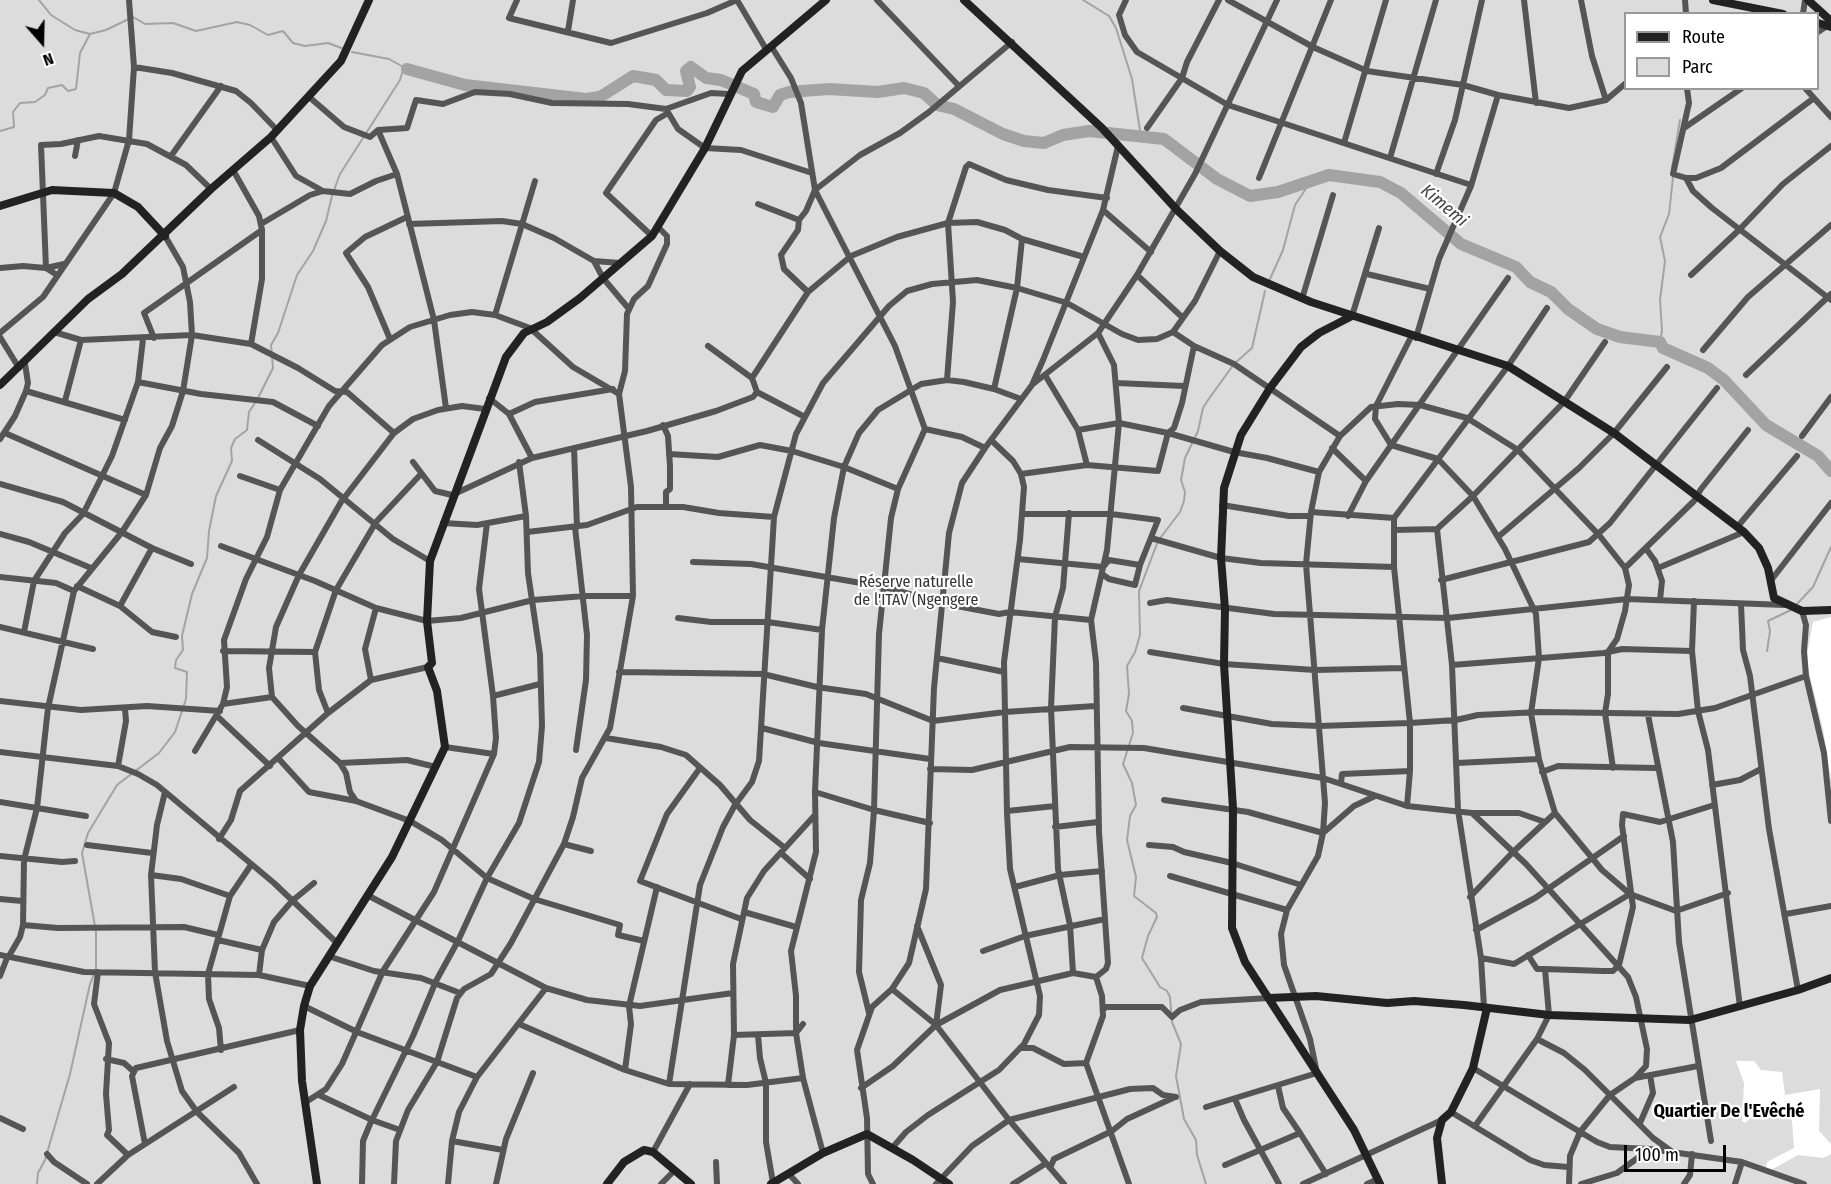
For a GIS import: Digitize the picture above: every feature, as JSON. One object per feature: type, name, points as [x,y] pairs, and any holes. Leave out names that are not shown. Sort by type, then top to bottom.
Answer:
[{"type":"street","points":[[129,0],[134,67],[129,140],[114,193],[43,297],[0,335],[22,366],[28,383],[3,436],[146,495]]},
{"type":"street","points":[[0,385],[88,299],[122,274],[165,236],[211,189],[274,134],[341,61],[369,0]]},
{"type":"street","points":[[517,0],[509,18],[611,43],[707,13],[737,0],[796,88],[801,103],[815,190],[881,316],[912,388],[925,429],[898,489],[891,518],[876,671],[874,810],[870,862],[861,900],[859,972],[869,1013]]},
{"type":"street","points":[[568,31],[573,0]]},
{"type":"street","points":[[219,839],[231,820],[240,791],[328,713],[371,680],[428,666],[432,663],[427,621],[430,561],[452,495],[472,452],[485,408],[509,349],[530,328],[556,316],[652,236],[705,148],[737,78],[751,61],[826,0]]},
{"type":"street","points":[[877,0],[958,85]]},
{"type":"street","points":[[964,0],[1012,42],[1102,128],[1177,210],[1253,277],[1302,299],[1508,366],[1614,433],[1741,529],[1759,548],[1772,579],[1774,598],[1802,611],[1831,610]]},
{"type":"street","points":[[1126,0],[1119,15],[1131,45],[1137,52],[1228,105],[1471,184]]},
{"type":"street","points":[[1147,128],[1182,78],[1187,62],[1219,0]]},
{"type":"street","points":[[1228,0],[1313,47],[1367,71],[1463,85],[1536,103],[1579,108],[1606,100],[1624,85]]},
{"type":"street","points":[[873,1184],[868,1174],[867,1134],[857,1050],[869,1013],[892,988],[909,963],[926,889],[930,823],[930,759],[941,603],[949,533],[957,500],[963,483],[985,448],[1032,385],[1098,333],[1137,275],[1177,210],[1278,0]]},
{"type":"street","points":[[1258,178],[1313,47],[1330,0]]},
{"type":"street","points":[[1344,143],[1386,0]]},
{"type":"street","points":[[1390,158],[1411,79],[1428,33],[1436,0]]},
{"type":"street","points":[[1436,174],[1449,142],[1482,0]]},
{"type":"street","points":[[1524,0],[1533,57],[1536,103]]},
{"type":"street","points":[[1581,0],[1592,56],[1606,100]]},
{"type":"street","points":[[1713,0],[1760,11]]},
{"type":"street","points":[[1807,0],[1817,12]]},
{"type":"street","points":[[808,292],[780,263],[780,255],[798,230],[799,220],[806,211],[815,190],[861,155],[900,133],[929,112],[958,85],[1012,42]]},
{"type":"street","points":[[134,67],[172,73],[236,92],[252,103],[274,134],[296,176],[323,191],[350,194],[397,174]]},
{"type":"street","points":[[171,156],[221,86]]},
{"type":"street","points":[[1687,90],[1689,103],[1673,174],[1686,178],[1696,178],[1721,168],[1814,98]]},
{"type":"street","points":[[1684,128],[1739,90]]},
{"type":"street","points":[[1807,90],[1831,117]]},
{"type":"street","points":[[308,96],[344,127],[370,137],[378,130],[407,128],[416,100],[442,104],[475,92],[510,94],[552,103],[628,104],[667,111],[678,129],[705,148],[741,150],[812,173]]},
{"type":"street","points":[[652,236],[606,193],[656,120],[667,111],[711,93],[730,93]]},
{"type":"street","points":[[1498,95],[1471,184],[1446,241],[1414,337],[1376,406],[1375,418],[1391,445],[1438,459],[1473,496],[1498,537],[1536,614],[1539,658],[1531,713],[1542,772],[1555,813],[1592,858],[1630,894],[1676,911],[1728,893]]},
{"type":"street","points":[[378,130],[397,174],[434,320],[446,408]]},
{"type":"street","points":[[46,268],[41,145],[99,136],[147,144],[186,165],[211,189]]},
{"type":"street","points":[[75,156],[78,140]]},
{"type":"street","points":[[1032,385],[1103,210],[1118,146]]},
{"type":"street","points":[[1691,275],[1783,184],[1830,148]]},
{"type":"street","points":[[947,380],[953,333],[948,223],[966,166],[969,164],[1006,180],[1032,186],[1107,198]]},
{"type":"street","points":[[233,170],[261,227],[262,279],[251,344]]},
{"type":"street","points":[[1686,178],[1693,191],[1739,230],[1830,297],[1746,375]]},
{"type":"street","points":[[495,315],[535,181]]},
{"type":"street","points":[[0,206],[52,190],[114,193],[138,207],[165,236],[183,267],[187,281],[192,335],[183,391],[172,426],[160,448],[146,495],[122,532],[75,589],[48,708],[37,808],[24,860],[23,925],[20,937],[5,956],[0,976]]},
{"type":"street","points":[[154,338],[144,313],[261,227],[310,195],[323,191]]},
{"type":"street","points":[[1302,299],[1333,195]]},
{"type":"street","points":[[758,204],[799,220]]},
{"type":"street","points":[[1103,210],[1151,252]]},
{"type":"street","points":[[390,339],[368,287],[346,253],[365,237],[408,221],[502,221],[522,224],[546,234],[594,261],[620,263]]},
{"type":"street","points":[[752,378],[808,292],[851,256],[897,237],[948,223],[977,222],[1005,230],[1022,239],[1084,256]]},
{"type":"street","points":[[1703,350],[1748,297],[1831,225]]},
{"type":"street","points":[[394,1184],[396,1141],[437,1062],[460,993],[486,978],[500,963],[564,844],[573,818],[582,778],[606,738],[627,640],[633,596],[631,487],[625,435],[616,392],[625,371],[625,324],[629,309],[634,299],[648,286],[667,244],[667,236],[658,227]]},
{"type":"street","points":[[1367,1184],[1379,1182],[1354,1130],[1245,962],[1234,937],[1233,809],[1224,664],[1225,609],[1221,558],[1221,504],[1234,452],[1254,412],[1270,388],[1301,347],[1319,333],[1352,316],[1367,274],[1379,228]]},
{"type":"street","points":[[994,389],[1017,288],[1022,239]]},
{"type":"street","points":[[669,1084],[698,902],[697,895],[706,866],[735,805],[756,772],[762,728],[774,517],[804,416],[823,383],[881,316],[907,291],[952,280],[984,281],[1017,288],[1067,303],[1138,340],[1157,339],[1173,332],[1195,301],[1221,251]]},
{"type":"street","points":[[594,261],[603,278],[629,309]]},
{"type":"street","points":[[0,268],[23,266],[46,268],[65,263]]},
{"type":"street","points":[[46,268],[57,274]]},
{"type":"street","points":[[1367,274],[1430,289]]},
{"type":"street","points":[[1137,275],[1182,317]]},
{"type":"street","points":[[1348,516],[1366,481],[1508,278]]},
{"type":"street","points":[[1407,806],[1410,723],[1394,567],[1394,518],[1508,366],[1547,308]]},
{"type":"street","points":[[195,751],[224,704],[227,687],[223,651],[246,579],[276,512],[280,490],[340,391],[363,364],[397,333],[434,320],[472,312],[495,315],[530,328],[573,367],[616,392]]},
{"type":"street","points":[[54,332],[81,340],[192,335],[251,344],[278,357],[335,391],[354,397],[394,433]]},
{"type":"street","points":[[1173,332],[1194,346],[1234,364],[1340,436]]},
{"type":"street","points":[[861,1088],[892,1066],[936,1025],[1000,990],[1073,973],[1096,976],[1106,969],[1108,963],[1098,822],[1096,662],[1091,620],[1103,570],[1111,514],[1119,423],[1114,365],[1098,333]]},
{"type":"street","points":[[24,632],[34,581],[52,551],[83,514],[103,477],[138,382],[143,339]]},
{"type":"street","points":[[66,401],[81,340]]},
{"type":"street","points":[[1394,530],[1437,529],[1473,496],[1564,402],[1605,342]]},
{"type":"street","points":[[708,346],[752,378],[758,392],[804,416]]},
{"type":"street","points":[[1021,474],[1087,465],[1158,471],[1168,433],[1174,428],[1182,403],[1194,346]]},
{"type":"street","points":[[1498,537],[1556,488],[1614,433],[1667,367]]},
{"type":"street","points":[[1045,375],[1078,430],[1087,465]]},
{"type":"street","points":[[823,1153],[803,1078],[796,1034],[796,996],[791,951],[816,852],[815,792],[819,743],[822,630],[834,518],[844,467],[867,422],[878,410],[912,388],[947,380],[994,389],[1021,399]]},
{"type":"street","points":[[138,382],[183,391],[273,402],[318,426]]},
{"type":"street","points":[[1116,383],[1184,386]]},
{"type":"street","points":[[1441,580],[1589,542],[1599,535],[1717,388]]},
{"type":"street","points":[[26,391],[125,420]]},
{"type":"street","points":[[509,414],[535,402],[616,392]]},
{"type":"street","points":[[413,462],[435,491],[452,495],[519,462],[663,425],[741,402],[758,392]]},
{"type":"street","points":[[1802,436],[1831,397]]},
{"type":"street","points":[[489,398],[509,414],[532,458]]},
{"type":"street","points":[[1317,1073],[1311,1039],[1295,996],[1282,950],[1281,934],[1287,910],[1318,856],[1323,833],[1323,778],[1306,564],[1310,514],[1319,472],[1332,448],[1354,420],[1371,407],[1420,405],[1467,418],[1518,450],[1599,535],[1625,568],[1629,585],[1627,599],[1617,639],[1608,652],[1608,694],[1605,713],[1612,768]]},
{"type":"street","points":[[356,801],[350,792],[346,773],[340,763],[307,731],[298,726],[272,697],[269,668],[279,617],[299,575],[344,497],[394,433],[425,414],[446,408],[485,408]]},
{"type":"street","points":[[1078,430],[1119,423],[1168,433],[1234,452],[1319,472]]},
{"type":"street","points":[[663,425],[668,436],[669,454],[670,489],[666,492],[666,506]]},
{"type":"street","points":[[925,429],[962,437],[985,448]]},
{"type":"street","points":[[1625,568],[1647,550],[1698,495],[1748,430]]},
{"type":"street","points":[[258,440],[344,497],[393,538],[430,561]]},
{"type":"street","points":[[892,1147],[906,1132],[928,1115],[999,1070],[1020,1048],[1039,1015],[1040,996],[1035,983],[1010,870],[1005,712],[1004,672],[1023,514],[1024,487],[1021,474],[1013,461],[991,441]]},
{"type":"street","points":[[669,454],[718,457],[760,445],[792,451],[844,467],[898,489]]},
{"type":"street","points":[[574,448],[576,527],[585,596],[586,680],[576,750]]},
{"type":"street","points":[[1332,448],[1366,481]]},
{"type":"street","points":[[1658,568],[1741,529],[1797,456]]},
{"type":"street","points":[[362,1184],[363,1141],[435,984],[487,878],[519,823],[538,762],[542,726],[540,655],[528,573],[526,516],[519,462]]},
{"type":"street","points":[[328,713],[319,690],[315,652],[336,590],[376,522],[421,474]]},
{"type":"street","points":[[240,476],[280,490]]},
{"type":"street","points":[[0,484],[63,502],[152,548],[190,564]]},
{"type":"street","points":[[1772,579],[1831,503]]},
{"type":"street","points":[[1221,504],[1289,516],[1310,514],[1394,518]]},
{"type":"street","points":[[527,532],[576,527],[637,507],[666,506],[774,517]]},
{"type":"street","points":[[1069,513],[1062,588],[1055,617],[1051,708],[1055,827],[1060,876],[1070,925],[1073,973]]},
{"type":"street","points":[[1018,559],[1053,563],[1065,561],[1103,570],[1109,579],[1135,585],[1140,565],[1158,520],[1111,514],[1023,514]]},
{"type":"street","points":[[443,523],[462,525],[487,523],[526,516]]},
{"type":"street","points":[[306,1102],[319,1095],[331,1082],[357,1032],[383,971],[434,892],[494,754],[496,738],[493,696],[478,589],[487,523]]},
{"type":"street","points":[[1303,1184],[1442,1120],[1451,1112],[1473,1068],[1485,1007],[1481,958],[1458,810],[1452,665],[1437,529]]},
{"type":"street","points":[[0,534],[52,551],[91,568]]},
{"type":"street","points":[[1151,538],[1221,558],[1262,563],[1394,567]]},
{"type":"street","points":[[221,546],[257,558],[376,608],[427,621],[461,618],[533,600],[585,596],[633,596]]},
{"type":"street","points":[[120,606],[152,548]]},
{"type":"street","points":[[1647,550],[1658,568],[1662,581],[1660,600]]},
{"type":"street","points":[[1103,570],[1109,560],[1140,565]]},
{"type":"street","points":[[693,562],[751,564],[884,587],[941,603],[999,614],[1010,612],[1091,620]]},
{"type":"street","points":[[0,577],[56,583],[75,589],[120,606],[152,632],[176,636]]},
{"type":"street","points":[[1150,603],[1167,600],[1274,614],[1310,613],[1448,618],[1627,599],[1786,605]]},
{"type":"street","points":[[1694,602],[1692,651],[1698,711],[1706,738],[1728,893],[1740,1007]]},
{"type":"street","points":[[1741,604],[1743,650],[1752,694],[1769,829],[1798,990]]},
{"type":"street","points":[[371,680],[365,649],[376,608]]},
{"type":"street","points":[[1802,611],[1806,625],[1803,651],[1806,676],[1824,753],[1831,821]]},
{"type":"street","points":[[678,618],[711,622],[768,622],[822,630]]},
{"type":"street","points":[[0,627],[93,649]]},
{"type":"street","points":[[1452,665],[1632,648],[1692,651]]},
{"type":"street","points":[[223,651],[315,652]]},
{"type":"street","points":[[1150,652],[1224,664],[1315,670],[1404,668]]},
{"type":"street","points":[[937,658],[1004,672]]},
{"type":"street","points":[[317,1184],[302,1081],[300,1030],[304,1006],[310,986],[410,821],[444,747],[436,691],[428,666]]},
{"type":"street","points":[[619,672],[679,675],[726,671],[764,674],[818,687],[866,694],[933,721],[1005,712],[1095,706]]},
{"type":"street","points":[[1183,708],[1272,724],[1319,726],[1410,723],[1456,720],[1478,715],[1531,713],[1647,715],[1715,708],[1806,676]]},
{"type":"street","points":[[493,696],[540,684]]},
{"type":"street","points":[[224,704],[272,697]]},
{"type":"street","points":[[0,701],[48,708],[125,709],[147,706],[219,714],[270,766]]},
{"type":"street","points":[[118,766],[126,721],[125,709]]},
{"type":"street","points":[[1647,715],[1656,768],[1669,820],[1676,871],[1676,911],[1690,1020],[1711,1141]]},
{"type":"street","points":[[762,728],[819,743],[930,759]]},
{"type":"street","points":[[606,738],[672,750],[686,755],[720,785],[735,805],[810,879]]},
{"type":"street","points":[[444,747],[494,754]]},
{"type":"street","points":[[930,769],[972,770],[1054,749],[1144,748],[1323,778],[1407,806],[1472,813],[1519,813],[1545,822]]},
{"type":"street","points":[[0,752],[130,769],[165,792],[292,901],[336,943]]},
{"type":"street","points":[[278,758],[309,792],[356,801],[410,821],[452,849],[487,878],[534,899],[620,925],[618,935],[644,941]]},
{"type":"street","points":[[340,763],[407,759],[436,766]]},
{"type":"street","points":[[1457,763],[1539,759]]},
{"type":"street","points":[[1542,772],[1557,766],[1656,768]]},
{"type":"street","points":[[700,768],[667,814],[640,881],[742,915],[796,927]]},
{"type":"street","points":[[1712,785],[1740,780],[1761,769]]},
{"type":"street","points":[[1341,783],[1342,774],[1410,771]]},
{"type":"street","points":[[165,792],[152,853],[151,875],[155,972],[172,1059],[182,1091],[197,1112],[239,1153],[257,1184]]},
{"type":"street","points":[[815,792],[874,810],[930,823]]},
{"type":"street","points":[[1323,833],[1354,806],[1375,796]]},
{"type":"street","points":[[1164,800],[1233,809],[1323,833]]},
{"type":"street","points":[[0,802],[86,816]]},
{"type":"street","points":[[1528,955],[1537,969],[1613,971],[1619,965],[1633,907],[1623,814],[1649,820],[1669,820],[1714,805]]},
{"type":"street","points":[[1008,811],[1055,806]]},
{"type":"street","points":[[1472,813],[1581,923],[1619,965],[1628,977],[1640,1017],[1647,1061],[1643,1070],[1635,1078],[1610,1095],[1580,1132],[1568,1167],[1569,1184]]},
{"type":"street","points":[[1470,897],[1512,852],[1555,813]]},
{"type":"street","points":[[728,1085],[734,1035],[733,964],[742,915],[755,884],[815,815]]},
{"type":"street","points":[[1055,827],[1098,822]]},
{"type":"street","points":[[1476,930],[1547,888],[1624,836]]},
{"type":"street","points":[[564,844],[591,851]]},
{"type":"street","points":[[87,845],[152,853]]},
{"type":"street","points":[[1149,845],[1173,847],[1301,885]]},
{"type":"street","points":[[0,856],[24,860],[75,861]]},
{"type":"street","points":[[221,1050],[219,1028],[209,999],[208,974],[230,896],[251,865]]},
{"type":"street","points":[[1015,887],[1060,876],[1102,871]]},
{"type":"street","points":[[151,875],[181,879],[230,896]]},
{"type":"street","points":[[1170,876],[1287,910]]},
{"type":"street","points":[[258,975],[262,950],[274,922],[292,901],[314,883]]},
{"type":"street","points":[[626,1070],[631,1024],[629,1006],[657,887]]},
{"type":"street","points":[[1481,958],[1514,964],[1630,894]]},
{"type":"street","points":[[367,895],[546,988],[588,1000],[629,1006],[733,993]]},
{"type":"street","points":[[0,899],[22,901]]},
{"type":"street","points":[[1786,914],[1831,906]]},
{"type":"street","points":[[983,951],[1025,936],[1070,925],[1106,920]]},
{"type":"street","points":[[23,925],[154,929],[184,927],[262,950]]},
{"type":"street","points":[[917,925],[941,984],[936,1025]]},
{"type":"street","points":[[5,956],[50,966],[97,972],[258,975],[310,986]]},
{"type":"street","points":[[328,956],[435,984],[460,993]]},
{"type":"street","points":[[1475,1126],[1537,1039],[1548,1014],[1545,969]]},
{"type":"street","points":[[97,972],[94,1004],[109,1042],[106,1059],[107,1135],[128,1155]]},
{"type":"street","points":[[1096,976],[1103,1010],[1086,1063],[1129,1184]]},
{"type":"street","points":[[1103,1010],[1106,1008],[1162,1007],[1172,1017],[1180,1010],[1201,1002],[1295,996],[1485,1007],[1548,1014],[1690,1020],[1798,990],[1831,978]]},
{"type":"street","points":[[448,1184],[452,1141],[459,1112],[477,1077],[546,988]]},
{"type":"street","points":[[892,988],[936,1025],[1009,1120],[1065,1184]]},
{"type":"street","points":[[304,1006],[357,1032],[477,1077]]},
{"type":"street","points":[[519,1024],[626,1070],[669,1084],[728,1085],[803,1078]]},
{"type":"street","points":[[796,1034],[803,1024]]},
{"type":"street","points":[[133,1071],[143,1065],[221,1050],[290,1030],[300,1030]]},
{"type":"street","points":[[734,1035],[796,1034]]},
{"type":"street","points":[[758,1035],[760,1058],[766,1083],[766,1142],[772,1184],[823,1153],[867,1134]]},
{"type":"street","points":[[1537,1039],[1564,1053],[1640,1123],[1653,1138],[1673,1152]]},
{"type":"street","points":[[1020,1048],[1033,1048],[1064,1064],[1086,1063]]},
{"type":"street","points":[[106,1059],[124,1063],[133,1071],[135,1104],[145,1144]]},
{"type":"street","points":[[1635,1078],[1698,1066]]},
{"type":"street","points":[[1473,1068],[1580,1132],[1610,1147],[1650,1149],[1743,1162],[1790,1182],[1804,1184]]},
{"type":"street","points":[[496,1184],[503,1150],[533,1073]]},
{"type":"street","points":[[1206,1107],[1317,1073]]},
{"type":"street","points":[[1640,1123],[1653,1093],[1650,1075]]},
{"type":"street","points":[[653,1152],[690,1084]]},
{"type":"street","points":[[1278,1086],[1283,1108],[1326,1174]]},
{"type":"street","points":[[97,1184],[128,1155],[234,1087]]},
{"type":"street","points":[[938,1181],[972,1146],[1009,1120],[1142,1088],[1153,1088],[1163,1095],[1177,1096],[1127,1119],[1112,1131],[1054,1159],[1047,1166],[1013,1184]]},
{"type":"street","points":[[319,1095],[372,1120],[400,1130]]},
{"type":"street","points":[[1235,1099],[1244,1120],[1280,1184]]},
{"type":"street","points":[[1451,1112],[1537,1163],[1568,1167]]},
{"type":"street","points":[[0,1118],[23,1129]]},
{"type":"street","points":[[1442,1120],[1437,1138],[1442,1184]]},
{"type":"street","points":[[1225,1165],[1300,1133]]},
{"type":"street","points":[[867,1134],[892,1147],[938,1181],[949,1184]]},
{"type":"street","points":[[452,1141],[503,1150]]},
{"type":"street","points":[[1581,1184],[1598,1182],[1629,1166],[1650,1149]]},
{"type":"street","points":[[607,1184],[632,1156],[644,1150],[653,1152],[691,1184]]},
{"type":"street","points":[[46,1154],[87,1184]]},
{"type":"street","points":[[1684,1184],[1690,1175],[1692,1154]]},
{"type":"street","points":[[716,1162],[717,1184]]},
{"type":"street","points":[[1736,1184],[1743,1162]]},
{"type":"street","points":[[661,1184],[674,1171]]},
{"type":"street","points":[[789,1174],[798,1184]]},
{"type":"green space","name":"Réserve naturelle de l'ITAV (Ngengere","points":[[0,0],[1831,0],[1831,617],[1813,622],[1806,660],[1823,729],[1831,780],[1831,1144],[1819,1131],[1820,1089],[1785,1095],[1782,1072],[1761,1070],[1754,1061],[1736,1061],[1744,1083],[1742,1121],[1745,1123],[1753,1116],[1763,1120],[1784,1109],[1792,1121],[1794,1148],[1767,1162],[1766,1168],[1771,1170],[1798,1155],[1823,1158],[1831,1154],[1831,1184],[0,1184]]},
{"type":"waterway","points":[[39,0],[51,15],[75,30],[90,34],[106,30],[133,17],[145,24],[173,23],[196,31],[237,22],[250,25],[268,35],[283,31],[293,43],[305,46],[328,43],[344,49]]},
{"type":"waterway","name":"Kimemi","points":[[1083,0],[1109,16],[1116,28],[1132,79],[1141,137]]},
{"type":"waterway","points":[[0,131],[14,127],[13,112],[20,103],[35,102],[45,95],[48,88],[62,85],[68,91],[76,89],[80,53],[90,34]]},
{"type":"waterway","points":[[334,190],[340,174],[400,80],[402,73],[407,69],[389,59],[352,52]]},
{"type":"waterway","name":"Kimemi","points":[[407,69],[465,85],[586,99],[600,97],[633,76],[656,80],[666,90],[687,91],[690,87],[686,71],[691,67],[706,78],[721,80],[754,94],[756,102],[773,107],[780,95],[789,92],[829,89],[878,92],[904,88],[924,93],[937,105],[954,109],[1003,134],[1024,141],[1044,143],[1063,135],[1089,131],[1164,139],[1217,179],[1250,196],[1278,192],[1329,175],[1380,182],[1401,193],[1461,244],[1516,267],[1530,282],[1551,292],[1568,309],[1597,329],[1620,337],[1660,342],[1663,348],[1708,368],[1724,380],[1766,425],[1818,456],[1831,471]]},
{"type":"waterway","points":[[1672,168],[1680,120]]},
{"type":"waterway","points":[[1660,342],[1662,331],[1660,300],[1665,261],[1660,237],[1669,214],[1673,177]]},
{"type":"waterway","points":[[1270,279],[1283,250],[1295,205],[1313,178]]},
{"type":"waterway","points":[[258,398],[273,368],[271,345],[278,333],[297,275],[313,251],[326,221],[332,196]]},
{"type":"waterway","points":[[1206,1184],[1197,1155],[1196,1140],[1184,1119],[1176,1076],[1181,1044],[1172,1022],[1170,997],[1167,991],[1160,987],[1142,958],[1148,936],[1157,917],[1156,913],[1134,896],[1136,877],[1127,840],[1130,816],[1136,805],[1132,783],[1123,764],[1133,733],[1132,721],[1126,711],[1129,694],[1127,666],[1135,652],[1140,635],[1139,591],[1158,541],[1180,512],[1184,501],[1185,492],[1181,480],[1185,458],[1198,431],[1203,408],[1234,364],[1252,348],[1265,291]]},
{"type":"waterway","points":[[37,1184],[38,1173],[45,1160],[70,1074],[90,984],[96,970],[96,932],[82,853],[88,833],[117,785],[159,753],[175,732],[186,699],[187,672],[175,668],[176,660],[183,650],[182,636],[192,594],[207,558],[209,531],[216,496],[232,461],[231,448],[235,439],[247,430],[249,412],[255,403]]},
{"type":"waterway","points":[[1795,606],[1813,587],[1831,547]]},
{"type":"waterway","points":[[1767,651],[1770,631],[1768,621],[1791,610]]},
{"type":"district","name":"Quartier De l'Evêché","points":[[1729,1112]]}]
